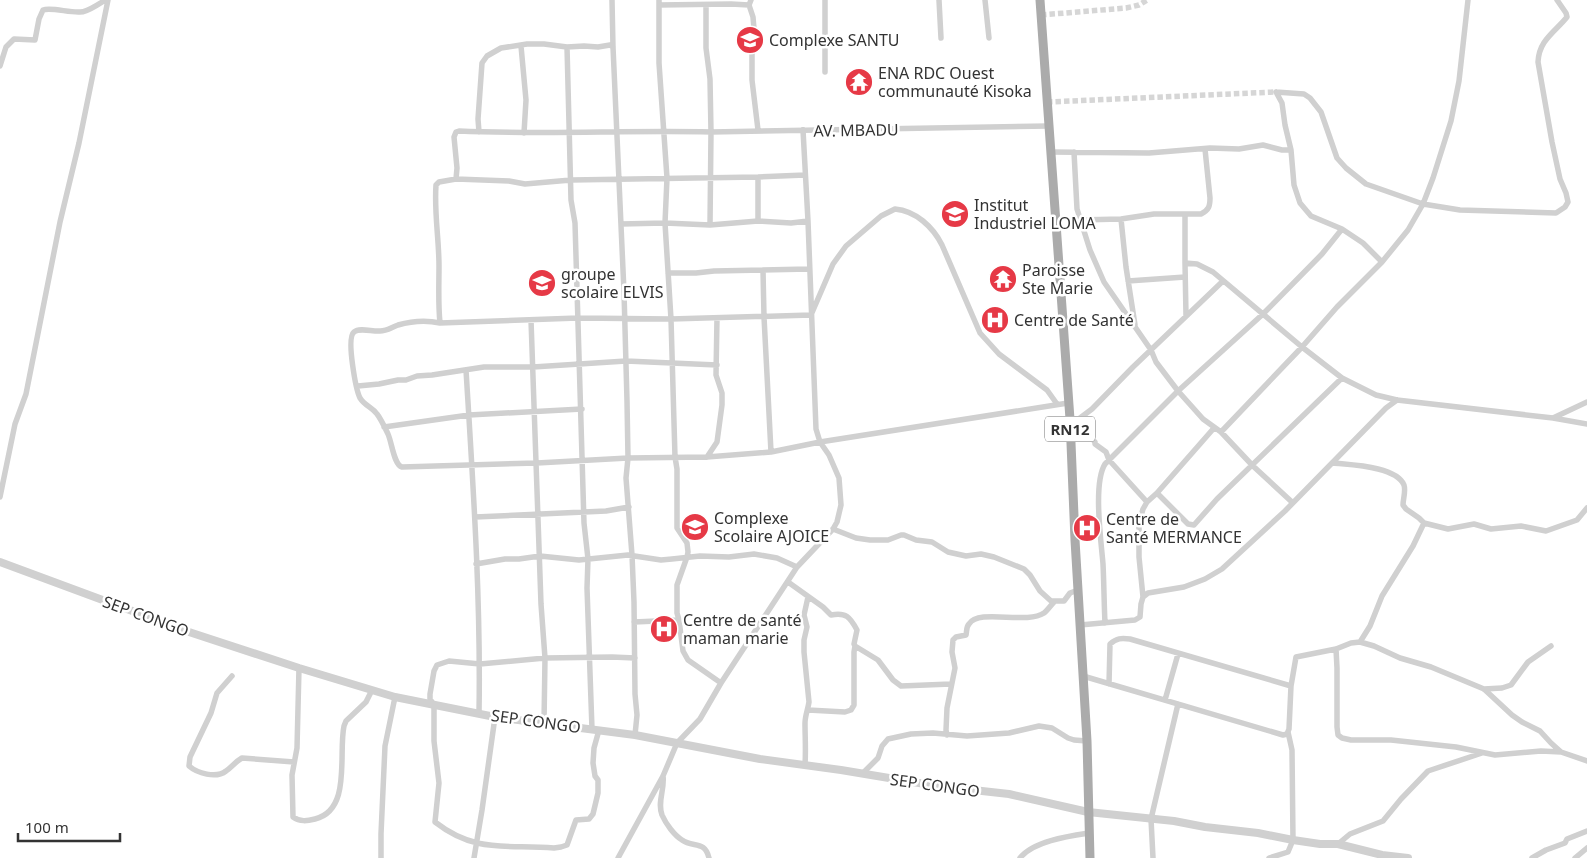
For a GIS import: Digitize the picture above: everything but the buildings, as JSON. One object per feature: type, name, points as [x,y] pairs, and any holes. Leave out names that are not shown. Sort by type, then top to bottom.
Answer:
[{"type":"main road","name":"RN12","points":[[1040,0],[1068,403],[1073,420],[1078,590],[1087,741],[1090,858]]},
{"type":"street","points":[[0,66],[6,47],[14,39],[35,40],[43,10],[81,12],[107,0]]},
{"type":"street","points":[[0,498],[15,424],[26,394],[107,0]]},
{"type":"street","points":[[612,0],[612,47],[626,361],[628,458],[626,478],[632,555],[637,715],[635,735]]},
{"type":"street","points":[[824,0],[825,72]]},
{"type":"street","points":[[939,0],[941,38]]},
{"type":"street","points":[[986,0],[989,38]]},
{"type":"street","points":[[1221,432],[1382,262],[1408,230],[1423,204],[1452,121],[1459,81],[1468,0]]},
{"type":"street","points":[[1382,262],[1363,243],[1342,229],[1311,216],[1300,203],[1294,185],[1291,150],[1282,103],[1276,92],[1304,94],[1310,98],[1321,112],[1337,158],[1366,184],[1423,204],[1460,210],[1556,214],[1568,202],[1560,179],[1552,142],[1538,62],[1539,52],[1543,44],[1568,15],[1557,0]]},
{"type":"street","points":[[721,683],[688,660],[683,651],[677,613],[677,585],[688,557],[687,543],[677,528],[677,469],[674,457],[671,319],[665,223],[667,178],[659,63],[659,2],[706,5],[750,2],[754,29],[752,80],[758,130]]},
{"type":"street","points":[[706,5],[706,48],[710,80],[711,132],[710,226]]},
{"type":"street","points":[[479,132],[478,119],[482,62],[487,56],[501,48],[530,44],[567,47],[610,45],[612,47]]},
{"type":"street","points":[[521,46],[526,96],[524,132]]},
{"type":"street","points":[[567,47],[571,200],[576,223],[584,523],[588,560],[589,657],[595,729],[594,771],[598,785],[596,803],[589,819],[576,820],[567,844],[554,848],[504,847],[476,844],[462,839],[435,822],[439,784],[434,741],[434,705],[430,699],[430,694],[437,664],[450,661],[480,664],[545,658],[589,657],[635,658]]},
{"type":"street","name":"AV. MBADU","points":[[456,179],[454,134],[459,131],[711,132],[1049,126]]},
{"type":"street","points":[[618,858],[663,776],[677,743],[700,719],[721,683],[797,566],[833,529],[840,513],[839,478],[829,454],[820,442],[816,429],[803,130]]},
{"type":"street","points":[[1050,152],[1149,153],[1205,149],[1239,149],[1263,145],[1282,150],[1291,150]]},
{"type":"street","points":[[1079,220],[1121,219],[1154,214],[1202,214],[1206,212],[1210,204],[1205,149]]},
{"type":"street","points":[[1074,152],[1079,220],[1104,282],[1152,350],[1156,362],[1178,391],[1203,419],[1221,432],[1292,503]]},
{"type":"street","points":[[440,323],[439,267],[436,237],[436,187],[439,182],[456,179],[509,181],[525,184],[571,180],[805,175]]},
{"type":"street","points":[[758,177],[758,222]]},
{"type":"street","points":[[811,315],[833,264],[846,246],[890,210],[895,208],[901,209],[929,226],[937,235],[980,333],[1001,355],[1047,390],[1057,404]]},
{"type":"street","points":[[1185,214],[1186,316]]},
{"type":"street","points":[[1121,219],[1128,281],[1136,327]]},
{"type":"street","points":[[621,224],[665,223],[710,226],[758,222],[791,223],[808,221]]},
{"type":"street","points":[[1105,623],[1099,505],[1103,468],[1178,391],[1263,314],[1322,254],[1342,229]]},
{"type":"street","points":[[1185,263],[1197,264],[1213,272],[1342,378],[1376,395],[1397,400],[1553,418],[1587,424]]},
{"type":"street","points":[[668,273],[809,269]]},
{"type":"street","points":[[763,270],[772,452]]},
{"type":"street","points":[[1128,281],[1185,277]]},
{"type":"street","points":[[1147,502],[1109,460],[1106,452],[1095,444],[1073,420],[1092,409],[1223,281]]},
{"type":"street","points":[[811,315],[671,319],[578,318],[440,323],[420,321],[398,325],[380,332],[355,331],[352,334],[352,367],[362,402],[377,414],[391,441],[396,462],[398,466],[402,467],[471,466],[628,458],[707,457],[772,452],[820,442],[1068,403]]},
{"type":"street","points":[[707,457],[717,442],[722,405],[722,394],[716,375],[717,318]]},
{"type":"street","points":[[531,320],[541,604],[545,658],[544,723]]},
{"type":"street","points":[[358,386],[484,367],[533,367],[626,361],[717,365]]},
{"type":"street","points":[[466,370],[475,517],[480,664],[479,714]]},
{"type":"street","points":[[1157,493],[1192,526],[1342,378]]},
{"type":"street","points":[[1143,597],[1148,593],[1184,586],[1205,579],[1222,569],[1333,463],[1386,408],[1397,400]]},
{"type":"street","points":[[1553,418],[1587,402]]},
{"type":"street","points":[[384,427],[469,415],[582,409]]},
{"type":"street","points":[[1080,625],[1139,618],[1143,597],[1139,558],[1139,523],[1143,509],[1147,502],[1214,428]]},
{"type":"street","points":[[1333,463],[1373,468],[1392,475],[1404,484],[1403,505],[1406,509],[1424,523],[1448,529],[1474,524],[1491,529],[1521,526],[1546,531],[1577,520],[1587,508]]},
{"type":"street","points":[[475,517],[606,511],[629,507]]},
{"type":"street","points":[[1360,642],[1370,626],[1382,596],[1413,546],[1424,523]]},
{"type":"street","points":[[833,529],[856,538],[870,540],[888,540],[904,535],[916,540],[932,542],[948,552],[966,556],[981,554],[994,557],[1024,569],[1040,592],[1054,602],[1064,601],[1070,593],[1078,590]]},
{"type":"street","points":[[476,564],[540,556],[588,560],[632,555],[661,560],[700,556],[765,555],[797,566]]},
{"type":"street","name":"SEP CONGO","points":[[0,562],[143,615],[299,668],[395,697],[495,717],[635,735],[760,759],[937,786],[1009,794],[1088,812],[1174,821],[1320,844],[1338,844],[1382,855],[1408,858]]},
{"type":"street","points":[[788,582],[831,615],[839,613],[846,615],[857,630],[854,644],[854,705],[845,712],[808,710]]},
{"type":"street","points":[[806,765],[805,721],[808,710],[804,640],[807,628],[804,615],[808,597]]},
{"type":"street","points":[[947,735],[947,713],[955,668],[952,652],[953,640],[966,635],[967,628],[971,621],[975,619],[993,616],[1031,617],[1043,614],[1054,602]]},
{"type":"street","points":[[634,622],[679,620]]},
{"type":"street","points":[[1109,684],[1110,644],[1116,639],[1121,638],[1291,686]]},
{"type":"street","points":[[1269,858],[1288,855],[1293,840],[1292,750],[1288,732],[1291,686],[1296,657],[1336,649],[1351,642],[1360,642],[1374,646],[1400,658],[1431,667],[1484,689],[1522,722],[1540,731],[1561,752]]},
{"type":"street","points":[[855,646],[878,660],[893,680],[901,686],[951,684]]},
{"type":"street","points":[[1484,689],[1502,688],[1511,684],[1528,662],[1551,646]]},
{"type":"street","points":[[1336,649],[1338,668],[1337,727],[1338,735],[1342,738],[1369,741],[1416,742],[1501,755],[1541,751],[1561,752],[1587,761]]},
{"type":"street","points":[[1165,700],[1178,654]]},
{"type":"street","points":[[299,668],[297,748],[292,775],[293,817],[301,821],[320,818],[333,807],[338,798],[344,726],[346,720],[366,702],[372,690]]},
{"type":"street","points":[[232,676],[217,693],[211,713],[190,757],[189,766],[199,772],[217,775],[225,773],[242,758],[294,762]]},
{"type":"street","points":[[1083,676],[1274,733],[1283,735],[1288,732]]},
{"type":"street","points":[[381,858],[386,746],[395,697]]},
{"type":"street","points":[[1153,858],[1152,819],[1178,704]]},
{"type":"street","points":[[474,858],[495,717]]},
{"type":"street","points":[[862,774],[878,758],[882,746],[888,739],[911,734],[934,733],[967,736],[1009,733],[1045,726],[1068,738],[1087,741]]},
{"type":"street","points":[[1338,844],[1350,834],[1383,821],[1428,771],[1484,752]]},
{"type":"street","points":[[663,776],[664,783],[660,808],[667,824],[683,842],[702,847],[706,850],[709,858]]},
{"type":"street","points":[[1532,858],[1565,843],[1567,839],[1587,831]]},
{"type":"street","points":[[1020,858],[1034,848],[1059,837],[1089,833]]},
{"type":"street","points":[[1575,858],[1587,848]]},
{"type":"tunnel","points":[[1041,15],[1126,8],[1139,5],[1147,0]]},
{"type":"tunnel","points":[[1047,102],[1276,92]]},
{"type":"place","name":"Complexe SANTU","points":[[750,40]]},
{"type":"place","name":"ENA RDC Ouest communauté Kisoka","points":[[859,82]]},
{"type":"place","name":"Institut Industriel LOMA","points":[[955,214]]},
{"type":"place","name":"Paroisse Ste Marie","points":[[1003,279]]},
{"type":"place","name":"groupe scolaire ELVIS","points":[[542,283]]},
{"type":"place","name":"Centre de Santé","points":[[995,320]]},
{"type":"place","name":"Complexe Scolaire AJOICE","points":[[695,527]]},
{"type":"place","name":"Centre de Santé MERMANCE","points":[[1087,528]]},
{"type":"place","name":"Centre de santé maman marie","points":[[664,629]]}]
